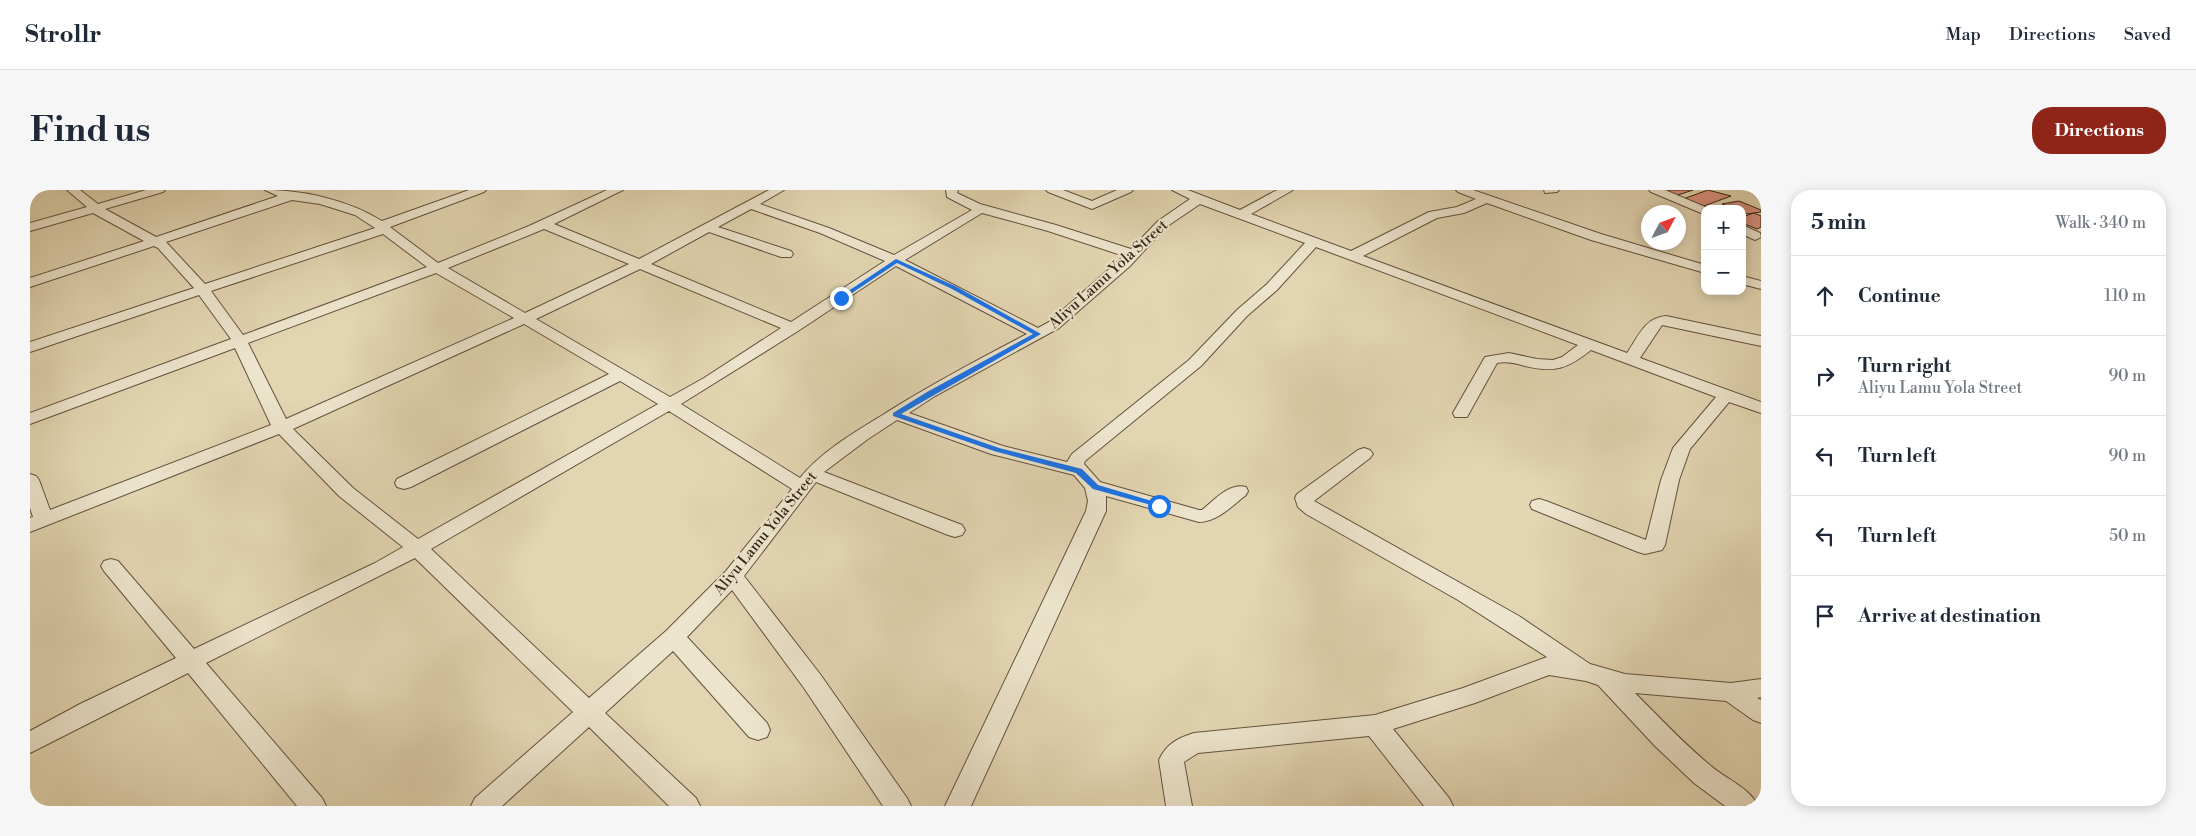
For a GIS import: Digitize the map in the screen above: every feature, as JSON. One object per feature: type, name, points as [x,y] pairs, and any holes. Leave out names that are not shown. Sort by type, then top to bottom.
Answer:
[{"type":"street","points":[[74,190],[95,208],[133,231],[163,245],[202,289],[240,342],[281,427],[346,492],[418,548],[588,714],[686,806]]},
{"type":"street","points":[[30,227],[159,190]]},
{"type":"street","points":[[271,190],[349,208],[383,227],[436,268],[670,404],[807,480],[955,530]]},
{"type":"street","points":[[30,283],[310,190]]},
{"type":"street","points":[[30,347],[383,227],[480,190]]},
{"type":"street","points":[[30,419],[436,268],[544,224],[617,190]]},
{"type":"street","points":[[30,480],[36,522],[281,427],[525,319],[640,264],[778,190]]},
{"type":"street","points":[[952,190],[951,194],[976,207],[1043,225],[1132,254]]},
{"type":"street","points":[[1052,190],[1092,205],[1127,190]]},
{"type":"street","points":[[1178,190],[1761,408]]},
{"type":"street","points":[[1241,215],[1287,190]]},
{"type":"street","points":[[1462,190],[1587,234],[1701,268]]},
{"type":"street","points":[[1655,190],[1701,208]]},
{"type":"street","name":"Aliyu Lamu Yola Street","points":[[484,806],[674,637],[733,576],[807,480],[862,435],[929,393],[1038,334],[1068,313],[1162,224],[1199,199]]},
{"type":"street","points":[[1352,256],[1433,215],[1460,210],[1486,199]]},
{"type":"street","points":[[750,205],[833,232],[896,260],[954,288],[1038,334]]},
{"type":"street","points":[[30,743],[88,711],[382,568],[418,548],[670,404],[794,328],[896,260],[966,220],[976,213],[978,210],[976,207]]},
{"type":"street","points":[[544,224],[794,328]]},
{"type":"street","points":[[708,228],[786,254]]},
{"type":"street","points":[[1746,231],[1755,236]]},
{"type":"street","points":[[1239,491],[1206,516],[1190,514],[1096,487],[1079,471],[1075,464],[1078,458],[1195,363],[1242,313],[1272,287],[1313,242]]},
{"type":"street","points":[[1746,281],[1761,286]]},
{"type":"street","points":[[1631,359],[1653,325],[1658,321],[1666,320],[1761,341]]},
{"type":"street","points":[[1461,413],[1491,360],[1500,356],[1551,365],[1564,362],[1589,344]]},
{"type":"street","points":[[404,483],[621,374]]},
{"type":"street","points":[[1540,505],[1645,547],[1650,547],[1654,544],[1670,480],[1682,448],[1726,395]]},
{"type":"street","points":[[895,414],[997,450],[1079,471]]},
{"type":"street","points":[[1364,454],[1304,498],[1304,503],[1313,510],[1504,618],[1596,675],[1697,769],[1746,806]]},
{"type":"street","points":[[958,806],[1096,511],[1098,499],[1096,487]]},
{"type":"street","points":[[111,566],[313,806]]},
{"type":"street","points":[[733,576],[812,682],[898,806]]},
{"type":"street","points":[[674,637],[758,730]]},
{"type":"street","points":[[1179,806],[1171,760],[1177,752],[1194,743],[1269,734],[1375,725],[1467,696],[1548,666],[1596,675],[1625,683],[1731,692],[1761,688]]},
{"type":"street","points":[[1731,692],[1761,712]]},
{"type":"street","points":[[1375,725],[1440,806]]},
{"type":"building","points":[[1659,190],[1693,190],[1675,196]]},
{"type":"building","points":[[1708,190],[1731,196],[1707,205],[1683,199]]},
{"type":"building","points":[[1739,201],[1761,210],[1761,212],[1747,214],[1746,205],[1722,204]]},
{"type":"building","points":[[1754,213],[1761,216],[1761,227],[1757,229],[1746,225],[1746,216]]},
{"type":"route","points":[[841,298],[896,260],[954,288],[1038,334],[929,393],[895,414],[997,450],[1079,471],[1096,487],[1159,506]]}]
